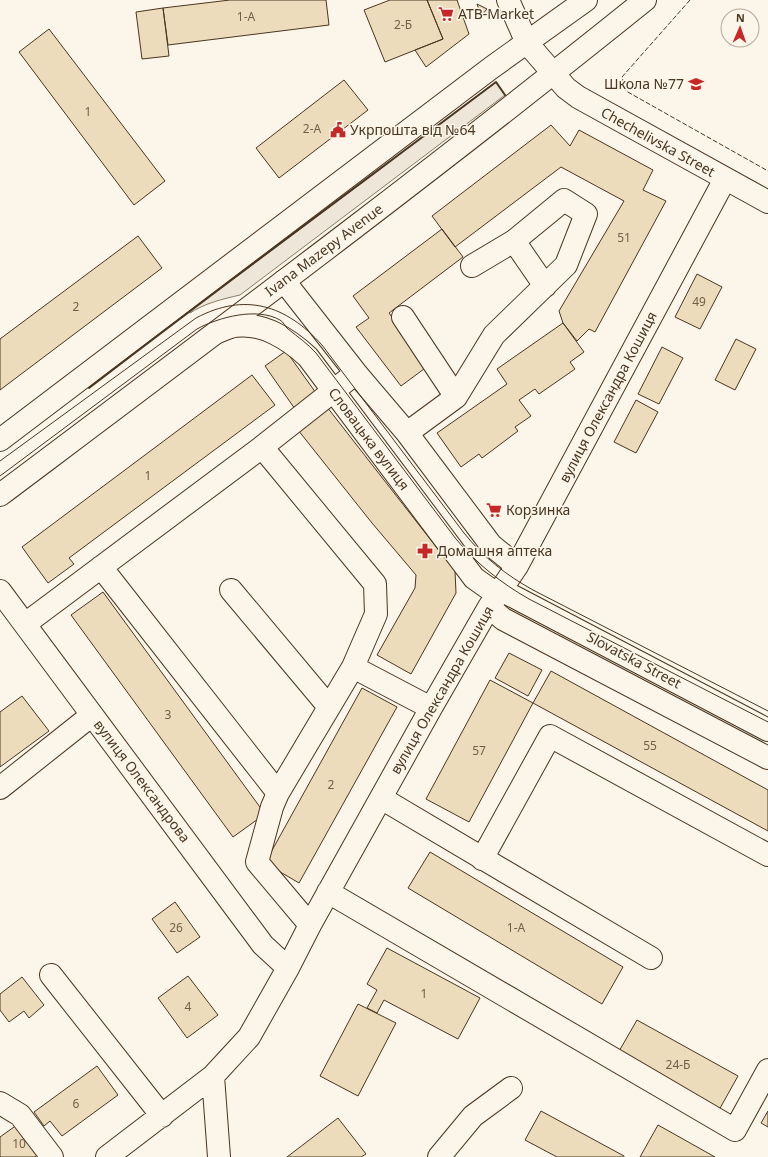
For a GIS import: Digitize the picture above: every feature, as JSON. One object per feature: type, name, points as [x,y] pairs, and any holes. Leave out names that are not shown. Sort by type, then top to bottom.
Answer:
[{"type":"main road","name":"Chechelivska Street","points":[[508,0],[527,43],[553,74],[578,98],[768,202]]},
{"type":"main road","points":[[0,440],[485,73],[586,0]]},
{"type":"main road","name":"Ivana Mazepy Avenue","points":[[0,495],[284,281],[553,74],[645,0]]},
{"type":"main road","name":"вулиця Олександра Кошиця","points":[[107,1157],[213,1076],[249,1037],[431,708],[496,597],[517,566],[725,179]]},
{"type":"main road","points":[[407,433],[456,397],[494,335],[566,265],[586,214],[564,200],[514,241],[472,266]]},
{"type":"main road","points":[[514,241],[545,286]]},
{"type":"main road","name":"Словацька вулиця","points":[[284,281],[356,373],[407,433],[491,544],[517,566]]},
{"type":"main road","points":[[403,317],[456,397]]},
{"type":"main road","name":"Словацька вулиця","points":[[217,332],[235,326],[253,327],[272,332],[297,347],[308,357],[474,578],[496,597]]},
{"type":"main road","points":[[25,624],[262,447],[356,373]]},
{"type":"main road","points":[[262,447],[375,584],[376,614],[354,668],[278,793],[272,807],[257,862],[310,925]]},
{"type":"main road","points":[[101,567],[278,793]]},
{"type":"main road","name":"вулиця Олександрова","points":[[0,590],[263,945],[288,968]]},
{"type":"main road","points":[[230,590],[329,707]]},
{"type":"main road","points":[[496,597],[503,619],[768,758]]},
{"type":"main road","name":"Slovatska Street","points":[[496,597],[768,730]]},
{"type":"main road","points":[[354,668],[431,708]]},
{"type":"main road","points":[[0,788],[92,715]]},
{"type":"main road","points":[[482,859],[550,736],[768,856]]},
{"type":"main road","points":[[381,798],[651,958]]},
{"type":"main road","points":[[328,892],[735,1130],[768,1070]]},
{"type":"main road","points":[[51,975],[162,1116]]},
{"type":"main road","points":[[213,1076],[219,1157]]},
{"type":"main road","points":[[439,1157],[473,1116],[511,1088]]},
{"type":"main road","points":[[0,1103],[20,1115],[52,1157]]},
{"type":"shaded area","points":[[496,82],[505,95],[240,295],[208,304],[190,313],[189,311]]},
{"type":"building","points":[[230,0],[326,0],[329,25],[168,45],[163,8]]},
{"type":"building","points":[[390,0],[427,0],[443,39],[385,62],[364,10]]},
{"type":"building","points":[[427,0],[457,0],[469,34],[426,67],[415,50],[443,39]]},
{"type":"building","points":[[477,4],[487,9],[481,16]]},
{"type":"building","points":[[163,8],[169,56],[142,59],[136,12]]},
{"type":"building","points":[[49,29],[165,181],[134,205],[19,52]]},
{"type":"building","points":[[344,80],[368,110],[279,178],[256,148]]},
{"type":"building","points":[[551,125],[570,146],[579,130],[653,170],[643,190],[666,201],[595,332],[589,329],[577,341],[563,323],[559,311],[624,201],[561,167],[455,247],[432,216]]},
{"type":"building","points":[[442,229],[463,257],[389,313],[428,366],[401,386],[356,327],[369,318],[353,296]]},
{"type":"building","points":[[138,236],[162,268],[0,390],[0,339]]},
{"type":"building","points":[[697,274],[722,287],[700,329],[675,317]]},
{"type":"building","points":[[563,323],[584,352],[570,362],[575,369],[539,394],[535,389],[519,400],[531,416],[515,427],[518,431],[482,458],[479,454],[461,467],[437,433],[507,384],[497,369]]},
{"type":"building","points":[[736,339],[756,349],[735,390],[715,380]]},
{"type":"building","points":[[662,347],[683,358],[659,404],[638,394]]},
{"type":"building","points":[[286,351],[316,393],[295,409],[265,366]]},
{"type":"building","points":[[252,375],[275,405],[69,558],[74,564],[48,583],[22,547]]},
{"type":"building","points":[[636,400],[658,412],[636,453],[614,442]]},
{"type":"building","points":[[327,407],[455,571],[456,593],[411,674],[377,655],[415,588],[416,575],[372,523],[298,430]]},
{"type":"building","points":[[103,592],[265,814],[233,837],[71,615]]},
{"type":"building","points":[[509,653],[542,670],[528,696],[495,678]]},
{"type":"building","points":[[551,671],[768,790],[768,831],[533,703]]},
{"type":"building","points":[[490,680],[533,703],[469,822],[426,799]]},
{"type":"building","points":[[362,688],[397,707],[299,883],[265,863]]},
{"type":"building","points":[[22,696],[49,731],[0,767],[0,712]]},
{"type":"building","points":[[430,852],[623,967],[602,1004],[408,888]]},
{"type":"building","points":[[175,902],[200,937],[177,953],[152,919]]},
{"type":"building","points":[[387,948],[480,998],[458,1039],[384,1000],[377,1013],[367,1008],[377,990],[367,984]]},
{"type":"building","points":[[188,976],[218,1015],[187,1038],[158,998]]},
{"type":"building","points":[[22,977],[44,1005],[29,1018],[24,1011],[9,1022],[0,1010],[0,994]]},
{"type":"building","points":[[358,1004],[396,1023],[358,1096],[320,1076]]},
{"type":"building","points":[[637,1020],[738,1076],[719,1110],[618,1053]]},
{"type":"building","points":[[97,1066],[118,1095],[62,1136],[50,1121],[44,1126],[34,1112]]},
{"type":"building","points":[[541,1111],[624,1157],[557,1157],[525,1140]]},
{"type":"building","points":[[768,1111],[768,1127],[761,1123]]},
{"type":"building","points":[[338,1118],[366,1154],[361,1157],[287,1157]]},
{"type":"building","points":[[21,1122],[42,1151],[35,1157],[0,1157],[0,1137]]},
{"type":"building","points":[[658,1125],[715,1157],[640,1157]]},
{"type":"tram line","points":[[0,461],[196,318],[214,310],[231,306],[248,305],[264,307],[279,312],[294,320],[322,345],[471,542],[496,565],[533,590],[768,711]]},
{"type":"tram line","points":[[0,476],[197,329],[227,317],[238,315],[260,314],[271,316],[281,321],[316,353],[456,539],[472,557],[490,572],[529,599],[768,722]]},
{"type":"fence","points":[[690,0],[622,77],[626,91],[768,171]]},
{"type":"wall","points":[[89,388],[496,82],[505,95]]},
{"type":"place","name":"ATB-Market","points":[[446,14]]},
{"type":"place","name":"Школа №77","points":[[696,84]]},
{"type":"place","name":"Укрпошта від №64","points":[[338,130]]},
{"type":"place","name":"Корзинка","points":[[494,510]]},
{"type":"place","name":"Домашня аптека","points":[[425,551]]}]
